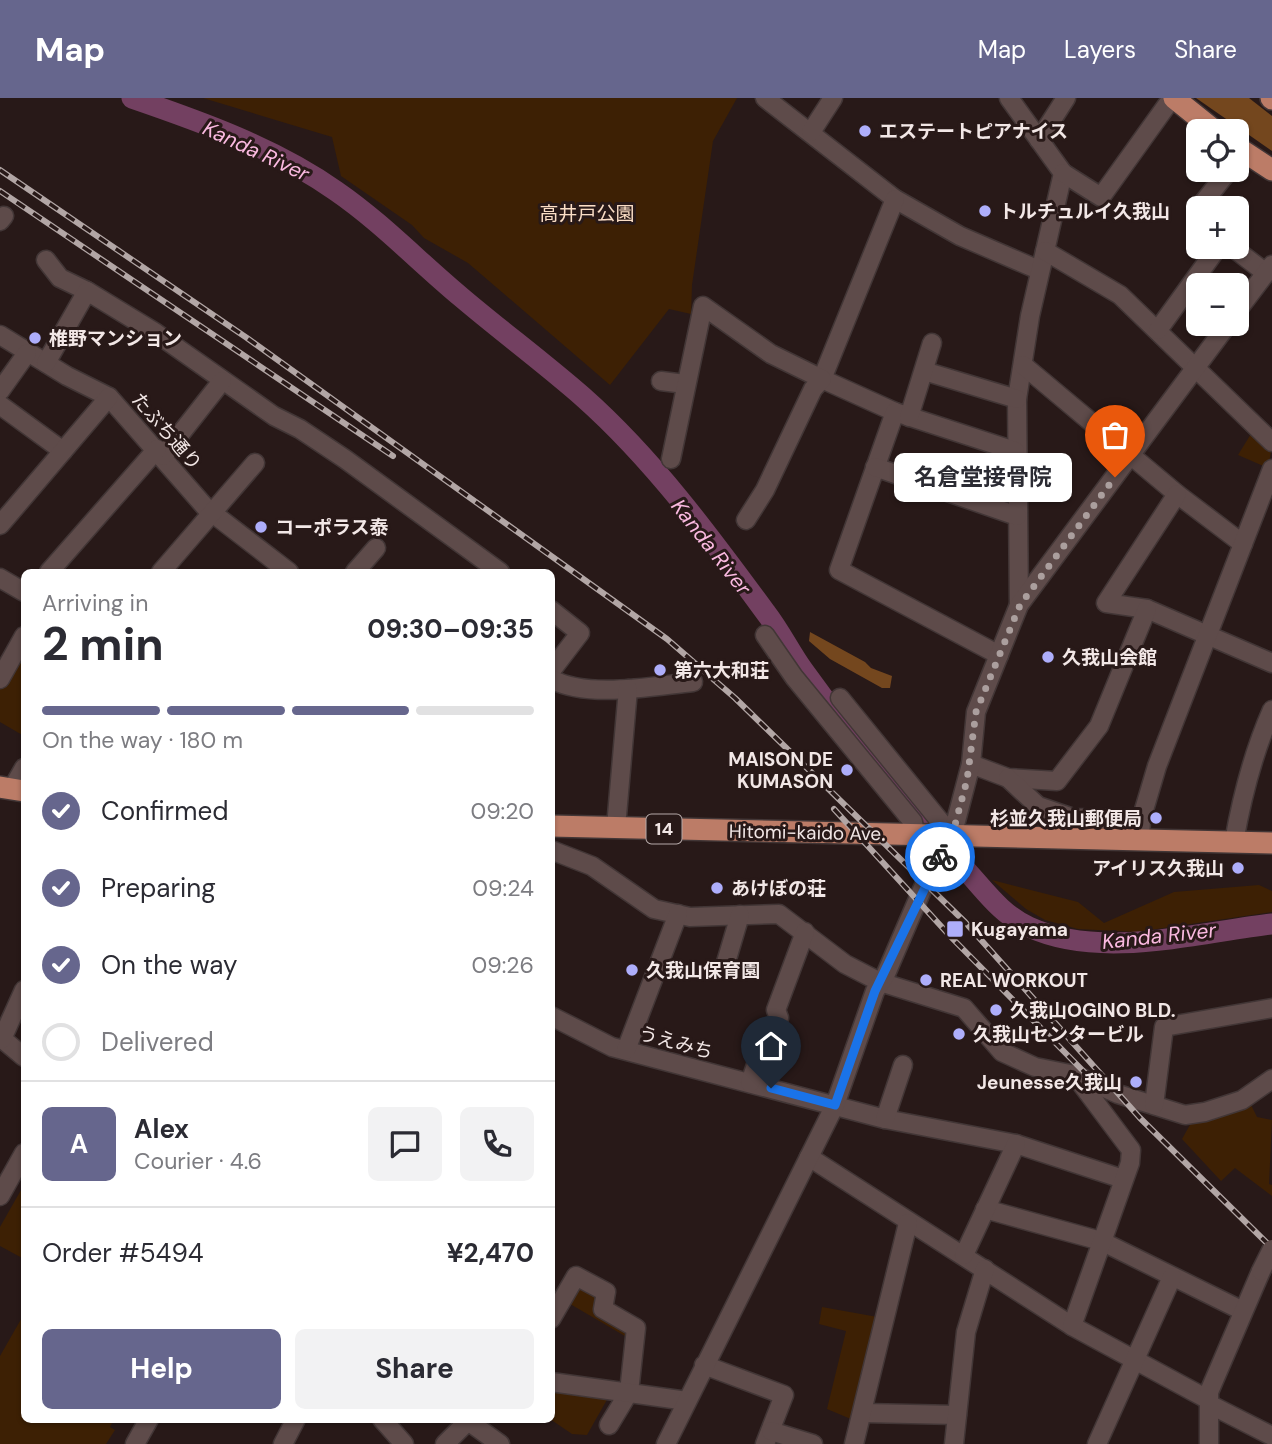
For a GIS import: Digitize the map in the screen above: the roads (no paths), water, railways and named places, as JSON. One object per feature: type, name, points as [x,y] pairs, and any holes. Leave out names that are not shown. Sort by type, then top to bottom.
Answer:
[{"type":"main road","points":[[1173,98],[1200,119]]},
{"type":"main road","points":[[1249,157],[1272,170]]},
{"type":"main road","name":"Hitomi-kaido Ave.","points":[[555,826],[939,845],[1141,829],[1234,842],[1272,843]]},
{"type":"street","points":[[811,132],[833,98]]},
{"type":"street","points":[[1009,98],[1063,173],[1101,197],[1173,98]]},
{"type":"street","points":[[1039,140],[1066,98]]},
{"type":"street","points":[[767,99],[895,199],[960,236],[1040,270]]},
{"type":"street","points":[[1020,605],[1015,451],[1017,399],[1040,270],[1063,173]]},
{"type":"street","points":[[1209,196],[1220,182]]},
{"type":"street","points":[[746,520],[765,490],[813,389],[822,379],[895,199]]},
{"type":"street","points":[[1045,251],[1121,295],[1272,442]]},
{"type":"street","points":[[1249,257],[1269,269],[1249,295]]},
{"type":"street","points":[[1158,330],[1209,259]]},
{"type":"street","points":[[46,260],[60,278],[87,291],[156,333],[222,381],[345,459],[496,569]]},
{"type":"street","points":[[46,363],[87,291]]},
{"type":"street","points":[[671,459],[703,306],[771,354],[822,379],[902,414],[1015,451]]},
{"type":"street","name":"たぶち通り","points":[[0,335],[27,353],[108,397],[160,453],[189,490],[272,566]]},
{"type":"street","points":[[666,1444],[835,1105],[880,982],[971,764],[976,712],[1020,605],[1219,336]]},
{"type":"street","points":[[932,343],[924,371],[875,467],[839,570],[999,655]]},
{"type":"street","points":[[0,391],[27,353]]},
{"type":"street","points":[[1023,365],[1177,494],[1243,544]]},
{"type":"street","points":[[924,371],[1017,399]]},
{"type":"street","points":[[661,380],[685,384]]},
{"type":"street","points":[[52,569],[160,453],[222,381]]},
{"type":"street","points":[[4,513],[63,451],[108,397]]},
{"type":"street","points":[[0,405],[63,451]]},
{"type":"street","points":[[164,569],[256,463]]},
{"type":"street","points":[[875,467],[1017,516]]},
{"type":"street","points":[[1008,778],[1038,806],[1073,818],[1141,829],[1157,766],[1272,469]]},
{"type":"street","points":[[1177,494],[1107,596],[1106,603],[1147,609],[1272,663]]},
{"type":"street","points":[[358,569],[376,548]]},
{"type":"street","points":[[0,578],[21,590]]},
{"type":"street","points":[[971,764],[1008,778],[1057,781],[1099,726],[1147,609]]},
{"type":"street","points":[[555,613],[580,633],[555,666]]},
{"type":"street","points":[[765,635],[794,677],[913,822],[939,845]]},
{"type":"street","points":[[0,679],[21,641]]},
{"type":"street","points":[[555,681],[561,684],[628,689],[693,682]]},
{"type":"street","points":[[616,827],[628,689]]},
{"type":"street","points":[[840,698],[939,845]]},
{"type":"street","points":[[1234,842],[1243,791],[1258,742],[1272,710]]},
{"type":"street","points":[[12,789],[21,773]]},
{"type":"street","points":[[555,852],[592,866],[654,909],[678,914],[779,914],[845,964],[880,982],[954,1003],[975,1017],[1002,1052],[1035,1066],[1074,1075],[1118,1094],[1185,1115],[1205,1112],[1242,1100],[1272,1079]]},
{"type":"street","points":[[626,1050],[678,914]]},
{"type":"street","points":[[724,969],[740,915]]},
{"type":"street","points":[[750,1083],[766,1035],[775,1028],[779,1018],[776,1010],[805,932]]},
{"type":"street","points":[[21,996],[1,1038],[21,1055]]},
{"type":"street","points":[[1154,1105],[1164,1027],[1272,1008]]},
{"type":"street","name":"うえみち","points":[[555,1025],[626,1050],[885,1119],[1016,1144],[1123,1179]]},
{"type":"street","points":[[885,1119],[903,1065]]},
{"type":"street","points":[[1072,1326],[1130,1163],[1131,1150],[1074,1075]]},
{"type":"street","points":[[964,1255],[1016,1144]]},
{"type":"street","points":[[809,1157],[1072,1326],[1272,1436]]},
{"type":"street","points":[[0,1196],[21,1158]]},
{"type":"street","points":[[985,1209],[1101,1241],[1243,1311]]},
{"type":"street","points":[[855,1444],[908,1223]]},
{"type":"street","points":[[1209,1444],[1209,1402],[1220,1364],[1272,1249]]},
{"type":"street","points":[[954,1444],[966,1332],[985,1269]]},
{"type":"street","points":[[555,1312],[576,1276],[606,1292],[603,1309],[636,1328],[629,1392],[609,1426]]},
{"type":"street","points":[[1097,1444],[1172,1277]]},
{"type":"street","points":[[705,1365],[784,1395],[768,1437],[813,1444]]},
{"type":"street","points":[[555,1383],[687,1401]]},
{"type":"street","points":[[864,1413],[957,1415]]},
{"type":"street","points":[[135,1444],[147,1423]]},
{"type":"street","points":[[283,1444],[294,1423]]},
{"type":"street","points":[[384,1423],[395,1440]]},
{"type":"street","points":[[445,1444],[466,1423]]},
{"type":"street","points":[[473,1423],[500,1444]]},
{"type":"waterway","name":"Kanda River","points":[[132,98],[263,149],[336,191],[553,371],[609,421],[657,473],[724,556],[771,620],[803,670],[901,796],[1009,915],[1029,927],[1057,937],[1087,942],[1117,943],[1180,938],[1272,924]]},
{"type":"railway","points":[[0,170],[247,338],[667,639],[735,698],[965,922],[1140,1118],[1272,1248]]},
{"type":"railway","points":[[0,191],[393,456]]},
{"type":"railway","points":[[834,809],[950,936],[1097,1085]]},
{"type":"place","name":"エステートピアナイス","points":[[865,131]]},
{"type":"place","name":"トルチュルイ久我山","points":[[985,211]]},
{"type":"place","name":"椎野マンション","points":[[35,338]]},
{"type":"place","name":"名倉堂接骨院","points":[[1115,477]]},
{"type":"place","name":"コーポラス泰","points":[[261,527]]},
{"type":"place","name":"久我山会館","points":[[1048,657]]},
{"type":"place","name":"第六大和荘","points":[[660,670]]},
{"type":"place","name":"MAISON DE KUMASON","points":[[847,770]]},
{"type":"place","name":"杉並久我山郵便局","points":[[1156,818]]},
{"type":"place","name":"アイリス久我山","points":[[1238,868]]},
{"type":"place","name":"あけぼの荘","points":[[717,888]]},
{"type":"place","name":"Kugayama","points":[[955,929]]},
{"type":"place","name":"久我山保育園","points":[[632,970]]},
{"type":"place","name":"REAL WORKOUT","points":[[926,980]]},
{"type":"place","name":"久我山OGINO BLD.","points":[[996,1010]]},
{"type":"place","name":"久我山センタービル","points":[[959,1034]]},
{"type":"place","name":"Jeunesse久我山","points":[[1136,1082]]},
{"type":"park label","name":"高井戸公園","points":[[587,213]]}]
